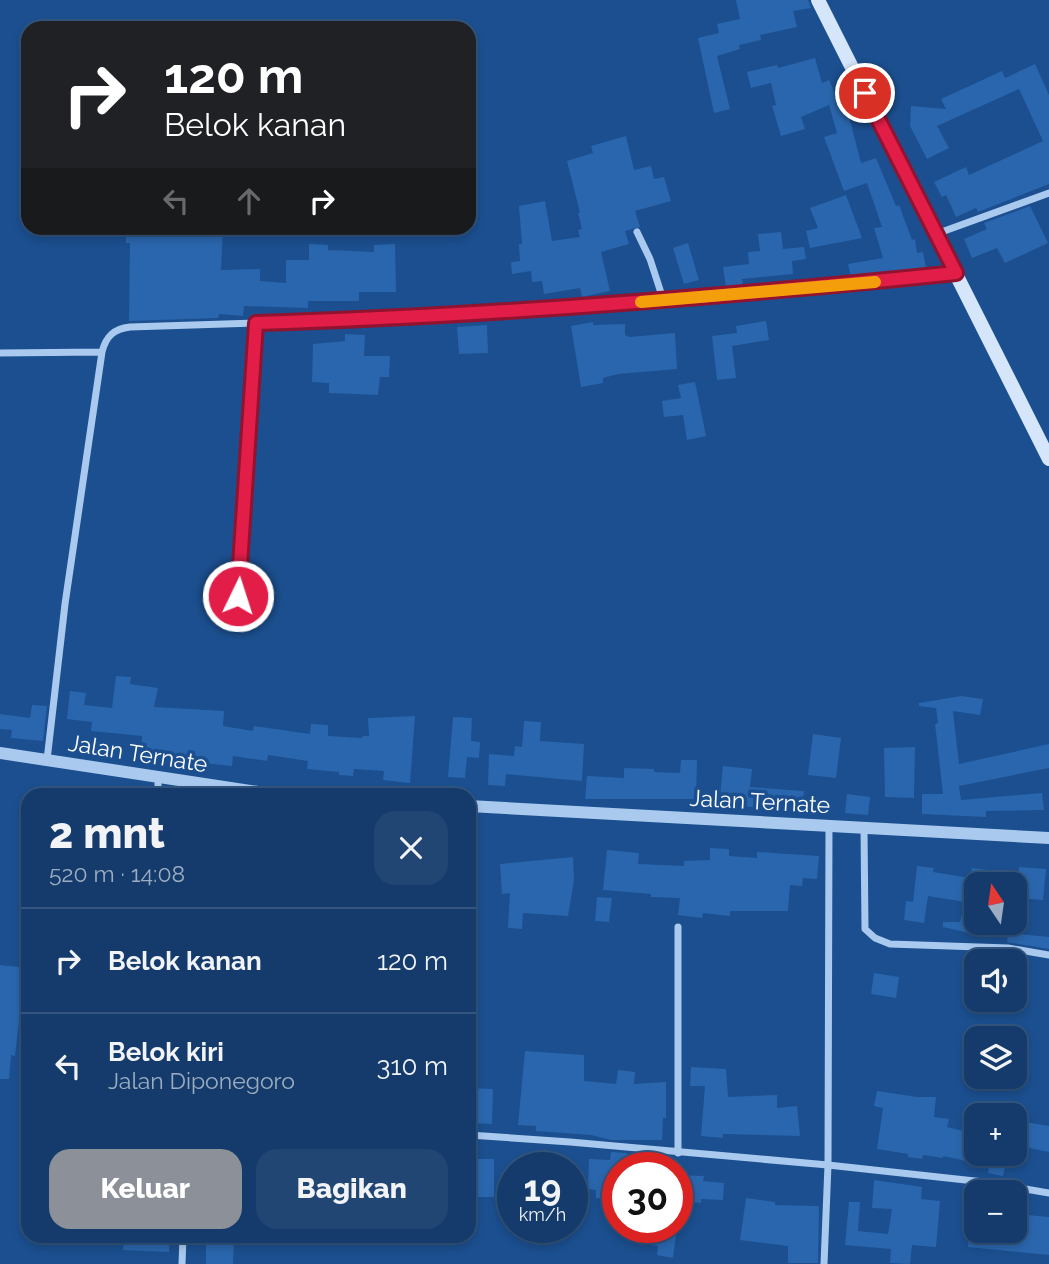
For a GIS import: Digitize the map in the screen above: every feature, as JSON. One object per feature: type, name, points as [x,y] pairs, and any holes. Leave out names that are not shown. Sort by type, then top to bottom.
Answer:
[{"type":"main road","points":[[818,0],[1049,459]]},
{"type":"street","points":[[936,234],[1049,193]]},
{"type":"street","points":[[637,232],[650,259],[664,302]]},
{"type":"street","points":[[47,760],[65,604],[102,352],[111,334],[123,328],[380,319],[664,302],[956,273]]},
{"type":"street","points":[[238,596],[256,323]]},
{"type":"street","points":[[0,353],[102,352]]},
{"type":"street","name":"Jalan Ternate","points":[[0,753],[231,788]]},
{"type":"street","points":[[158,777],[158,788]]},
{"type":"street","name":"Jalan Ternate","points":[[476,806],[1049,838]]},
{"type":"street","points":[[824,1264],[828,1166],[829,826]]},
{"type":"street","points":[[864,828],[865,929],[875,938],[890,944],[1008,948],[1049,955]]},
{"type":"street","points":[[678,926],[678,1152]]},
{"type":"street","points":[[476,1135],[668,1152]]},
{"type":"street","points":[[693,1154],[984,1182],[1049,1193]]},
{"type":"street","points":[[182,1264],[183,1243]]},
{"type":"building","points":[[736,0],[808,0],[811,8],[793,11],[797,27],[760,35],[761,40],[739,45],[740,49],[717,56],[730,109],[714,113],[698,38],[719,33],[717,24],[740,19]]},
{"type":"building","points":[[815,58],[822,83],[829,80],[844,114],[848,112],[861,163],[876,158],[896,206],[899,205],[912,240],[915,239],[917,253],[923,252],[926,268],[851,277],[848,264],[883,258],[874,228],[882,227],[867,183],[844,191],[824,137],[837,133],[829,105],[801,117],[805,129],[781,136],[772,106],[776,105],[771,83],[751,88],[747,72],[777,65],[778,68]]},
{"type":"building","points":[[1035,64],[1049,95],[1049,184],[978,212],[976,208],[956,217],[946,195],[942,197],[934,182],[966,167],[969,175],[1043,141],[1019,89],[937,126],[949,148],[927,159],[910,126],[911,106],[946,109],[941,99],[1002,71],[1005,78]]},
{"type":"building","points":[[626,136],[634,170],[651,166],[654,179],[664,177],[671,201],[635,211],[640,227],[625,231],[629,244],[601,252],[610,291],[582,297],[580,288],[544,294],[542,281],[532,282],[531,271],[512,274],[511,262],[520,261],[519,244],[522,244],[519,206],[545,201],[552,241],[580,237],[580,213],[567,161],[593,153],[591,146]]},
{"type":"building","points":[[846,195],[862,238],[810,248],[806,231],[818,228],[810,208]]},
{"type":"building","points":[[1030,206],[1048,243],[1005,263],[997,248],[972,258],[964,239],[987,229],[984,223]]},
{"type":"building","points":[[781,232],[783,249],[804,247],[806,259],[792,261],[793,274],[742,279],[743,285],[726,287],[723,267],[749,264],[748,252],[760,251],[758,234]]},
{"type":"building","points":[[126,235],[223,235],[221,270],[260,269],[260,281],[286,283],[286,260],[309,260],[309,244],[328,245],[328,250],[374,252],[374,245],[395,244],[396,292],[359,292],[359,301],[308,301],[308,308],[244,306],[243,316],[219,314],[218,318],[129,321],[130,243],[126,243]]},
{"type":"building","points":[[688,243],[699,280],[684,284],[673,248]]},
{"type":"building","points":[[766,321],[769,340],[732,346],[736,378],[717,380],[712,336],[737,333],[736,326]]},
{"type":"building","points":[[593,322],[593,325],[625,324],[625,335],[629,337],[675,333],[677,369],[618,374],[603,378],[603,383],[581,387],[571,326]]},
{"type":"building","points":[[487,325],[488,353],[459,354],[457,327]]},
{"type":"building","points":[[345,334],[365,335],[364,356],[390,356],[389,377],[380,377],[378,395],[329,393],[329,383],[312,382],[313,344],[345,341]]},
{"type":"building","points":[[695,382],[706,436],[687,440],[683,415],[664,417],[662,401],[681,398],[678,385]]},
{"type":"building","points":[[116,676],[131,677],[130,684],[158,688],[154,707],[224,711],[223,726],[253,731],[254,726],[310,734],[311,724],[328,725],[328,736],[362,738],[369,736],[368,718],[415,716],[410,783],[383,780],[384,771],[354,769],[353,776],[339,775],[339,772],[307,769],[308,761],[268,755],[267,761],[233,756],[232,766],[141,759],[142,736],[91,731],[92,722],[67,719],[70,691],[86,693],[84,705],[112,708]]},
{"type":"building","points":[[961,696],[983,699],[980,715],[953,711],[959,764],[1049,744],[1049,768],[959,786],[961,800],[1042,793],[1044,810],[986,811],[986,817],[922,814],[922,794],[943,794],[935,724],[938,723],[936,708],[919,706],[919,703]]},
{"type":"building","points":[[32,705],[47,706],[43,741],[11,738],[12,730],[0,729],[0,714],[30,718]]},
{"type":"building","points":[[453,717],[472,718],[471,741],[480,742],[479,758],[467,757],[465,778],[448,777]]},
{"type":"building","points":[[524,721],[541,722],[540,741],[584,744],[582,781],[506,774],[505,786],[488,785],[489,754],[514,756],[515,746],[522,747]]},
{"type":"building","points":[[813,734],[841,738],[836,778],[808,775]]},
{"type":"building","points":[[915,747],[914,798],[885,797],[884,748]]},
{"type":"building","points":[[681,760],[697,760],[696,799],[585,799],[587,776],[624,778],[624,768],[680,773]]},
{"type":"building","points":[[723,766],[752,769],[750,787],[804,791],[802,812],[719,804]]},
{"type":"building","points":[[847,794],[870,797],[868,815],[845,813]]},
{"type":"building","points":[[710,848],[729,849],[729,856],[757,858],[757,852],[819,856],[817,879],[803,878],[802,886],[790,885],[788,911],[730,911],[730,916],[703,913],[702,918],[678,915],[680,898],[603,890],[607,850],[639,853],[638,864],[684,866],[684,861],[710,860]]},
{"type":"building","points":[[573,857],[574,880],[568,916],[523,913],[522,929],[508,928],[510,893],[502,894],[500,864]]},
{"type":"building","points":[[917,866],[934,868],[933,872],[964,877],[964,902],[928,896],[924,923],[904,920],[906,901],[913,902]]},
{"type":"building","points":[[1019,867],[1046,869],[1043,900],[1027,899],[1027,872],[1019,872]]},
{"type":"building","points":[[972,868],[988,872],[971,872]]},
{"type":"building","points":[[597,897],[612,898],[609,922],[595,921]]},
{"type":"building","points":[[964,906],[964,932],[943,927],[943,922],[960,922]]},
{"type":"building","points":[[1008,935],[1049,937],[1049,949],[1007,942]]},
{"type":"building","points":[[0,965],[21,967],[21,1022],[15,1056],[11,1055],[9,1079],[0,1079]]},
{"type":"building","points":[[874,973],[899,977],[896,998],[871,994]]},
{"type":"building","points":[[525,1051],[584,1055],[584,1081],[616,1084],[618,1070],[635,1072],[634,1084],[666,1082],[666,1118],[663,1118],[662,1140],[611,1140],[591,1135],[536,1131],[536,1126],[518,1125]]},
{"type":"building","points":[[691,1067],[726,1069],[728,1097],[777,1095],[777,1108],[797,1106],[800,1136],[701,1136],[705,1086],[690,1086]]},
{"type":"building","points":[[476,1088],[493,1089],[492,1124],[476,1123]]},
{"type":"building","points":[[877,1091],[936,1097],[934,1117],[949,1119],[947,1127],[964,1131],[964,1161],[923,1155],[922,1159],[877,1149],[883,1108],[874,1106]]},
{"type":"building","points":[[1027,1122],[1049,1126],[1049,1152],[1027,1147]]},
{"type":"building","points":[[476,1159],[494,1159],[494,1197],[476,1197]]},
{"type":"building","points":[[589,1159],[602,1160],[602,1198],[596,1198],[596,1190],[588,1189]]},
{"type":"building","points":[[989,1166],[1005,1166],[1003,1176],[988,1173]]},
{"type":"building","points":[[693,1176],[704,1176],[703,1181],[724,1183],[723,1200],[701,1199],[701,1203],[693,1202]]},
{"type":"building","points":[[874,1180],[922,1187],[921,1199],[940,1201],[936,1247],[912,1245],[910,1264],[890,1263],[891,1249],[845,1245],[849,1202],[860,1202],[858,1231],[888,1234],[892,1209],[872,1208]]},
{"type":"building","points":[[746,1198],[775,1202],[775,1205],[819,1206],[818,1263],[788,1263],[788,1246],[740,1240]]},
{"type":"building","points":[[1027,1215],[1049,1217],[1049,1255],[968,1247],[968,1243],[1027,1243]]},
{"type":"building","points":[[124,1243],[170,1243],[169,1252],[123,1250]]},
{"type":"building","points":[[206,1243],[234,1243],[233,1264],[206,1264]]},
{"type":"building","points":[[639,1243],[675,1243],[673,1258],[657,1255],[658,1246]]},
{"type":"slow traffic","points":[[641,302],[772,293],[875,282]]},
{"type":"route","points":[[238,596],[256,323],[380,319],[664,302],[956,273],[865,93]]}]
